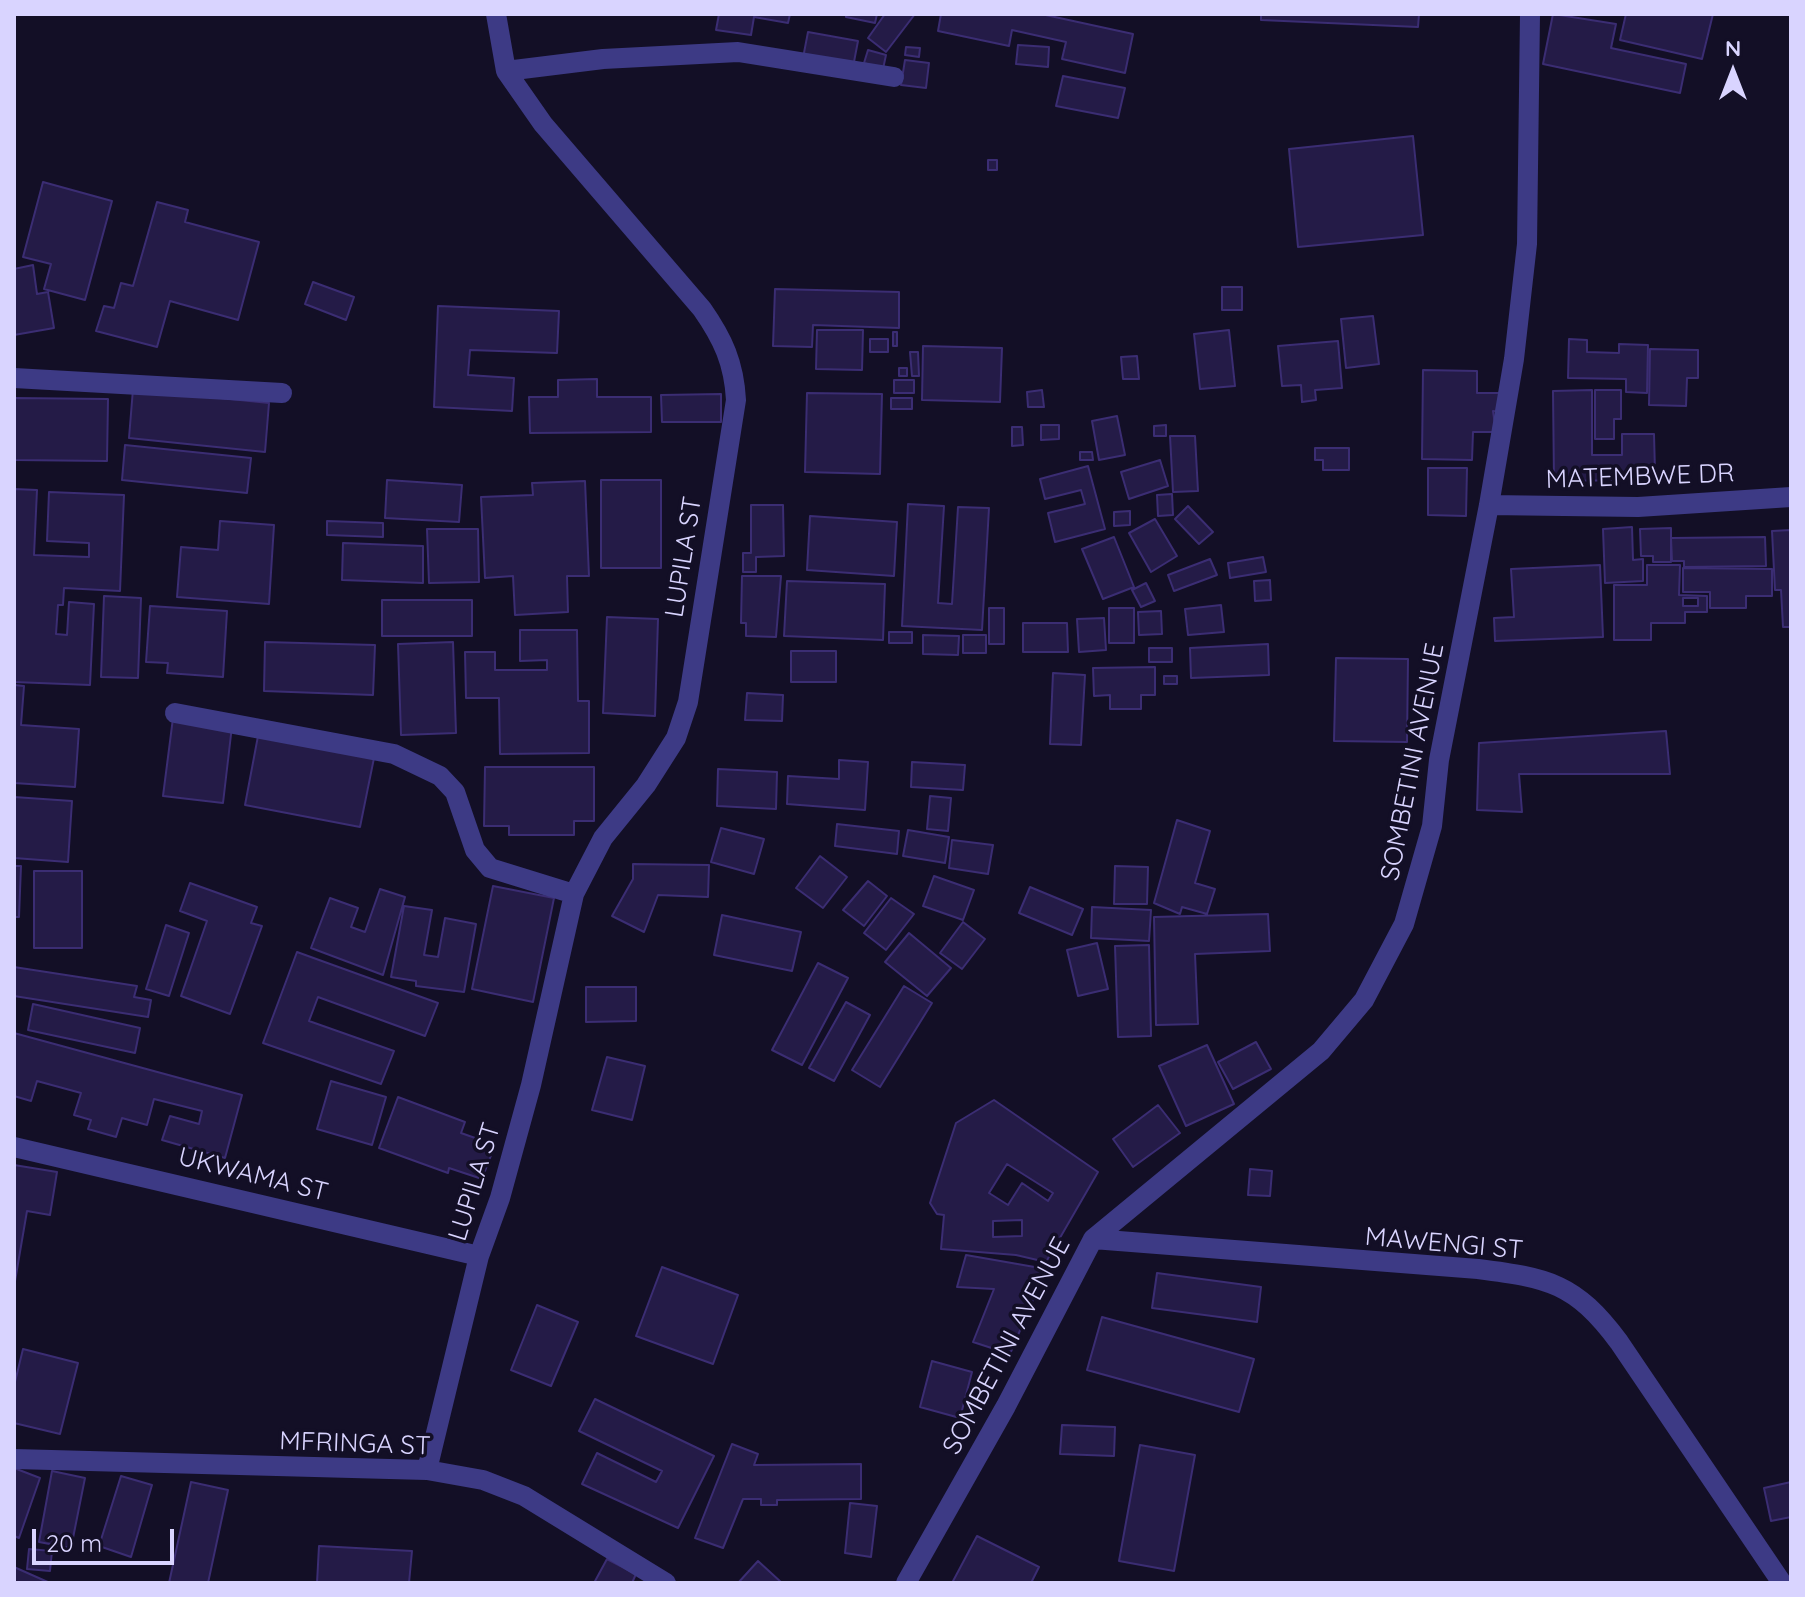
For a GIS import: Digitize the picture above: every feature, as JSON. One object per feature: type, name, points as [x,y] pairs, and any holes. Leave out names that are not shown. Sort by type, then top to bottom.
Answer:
[{"type":"street","points":[[496,14],[506,71],[603,59],[738,52],[894,77]]},
{"type":"street","name":"SOMBETINI AVENUE","points":[[906,1583],[1006,1406],[1093,1239],[1321,1051],[1364,1000],[1404,924],[1432,826],[1439,760],[1514,359],[1527,244],[1530,14]]},
{"type":"street","name":"LUPILA ST","points":[[427,1470],[479,1256],[500,1198],[531,1085],[574,894],[603,838],[646,785],[676,738],[688,702],[736,400],[734,370],[723,339],[702,309],[543,124],[506,71]]},
{"type":"street","points":[[14,378],[282,393]]},
{"type":"street","name":"MATEMBWE DR","points":[[1489,505],[1638,507],[1791,497]]},
{"type":"street","points":[[175,713],[394,754],[440,776],[455,792],[475,850],[490,868],[574,894]]},
{"type":"street","name":"UKWAMA ST","points":[[14,1147],[479,1256]]},
{"type":"street","name":"MAWENGI ST","points":[[1093,1239],[1478,1269],[1524,1275],[1564,1287],[1603,1321],[1782,1583]]},
{"type":"street","name":"MFRINGA ST","points":[[14,1459],[427,1470],[483,1480],[524,1496],[666,1583]]},
{"type":"building","points":[[719,14],[790,14],[788,23],[754,17],[751,35],[716,30]]},
{"type":"building","points":[[846,14],[877,14],[875,23],[846,17]]},
{"type":"building","points":[[885,14],[915,14],[886,52],[868,38]]},
{"type":"building","points":[[941,14],[1041,14],[1133,34],[1125,73],[1062,59],[1066,42],[1012,30],[1009,46],[938,31]]},
{"type":"building","points":[[1261,14],[1419,14],[1418,27],[1261,20]]},
{"type":"building","points":[[1553,14],[1616,24],[1611,48],[1686,64],[1680,93],[1543,64]]},
{"type":"building","points":[[1626,14],[1713,14],[1702,59],[1620,40]]},
{"type":"building","points":[[808,32],[858,41],[853,67],[803,58]]},
{"type":"building","points":[[1018,45],[1049,47],[1048,67],[1016,64]]},
{"type":"building","points":[[906,47],[920,48],[919,57],[905,55]]},
{"type":"building","points":[[868,50],[886,55],[883,69],[864,63]]},
{"type":"building","points":[[905,60],[929,63],[926,88],[901,85]]},
{"type":"building","points":[[1063,76],[1125,88],[1118,118],[1056,106]]},
{"type":"building","points":[[1413,136],[1423,235],[1298,247],[1289,149]]},
{"type":"building","points":[[988,160],[997,160],[997,170],[988,170]]},
{"type":"building","points":[[43,182],[112,201],[85,300],[44,289],[51,264],[23,257]]},
{"type":"building","points":[[157,202],[188,210],[185,222],[259,242],[238,320],[170,301],[157,347],[96,331],[104,306],[114,308],[121,283],[133,286]]},
{"type":"building","points":[[33,265],[37,294],[48,292],[54,328],[14,335],[14,269]]},
{"type":"building","points":[[313,282],[354,297],[346,320],[305,304]]},
{"type":"building","points":[[1222,287],[1242,287],[1242,310],[1222,310]]},
{"type":"building","points":[[775,289],[899,292],[899,328],[813,325],[812,347],[773,346]]},
{"type":"building","points":[[438,306],[559,311],[557,353],[470,350],[468,375],[514,378],[512,411],[434,407]]},
{"type":"building","points":[[1373,316],[1379,364],[1346,368],[1341,319]]},
{"type":"building","points":[[817,330],[863,330],[862,370],[816,369]]},
{"type":"building","points":[[1229,330],[1235,386],[1200,389],[1194,334]]},
{"type":"building","points":[[893,332],[897,332],[897,346],[893,346]]},
{"type":"building","points":[[870,339],[888,339],[888,352],[870,352]]},
{"type":"building","points":[[1569,339],[1587,340],[1587,352],[1619,353],[1619,344],[1648,345],[1647,393],[1626,392],[1626,379],[1568,378]]},
{"type":"building","points":[[1338,341],[1342,388],[1315,390],[1316,400],[1302,402],[1301,385],[1282,386],[1278,346]]},
{"type":"building","points":[[923,346],[1002,348],[1000,402],[922,400]]},
{"type":"building","points":[[1650,349],[1698,350],[1698,378],[1687,378],[1686,406],[1649,405]]},
{"type":"building","points":[[910,352],[918,352],[919,376],[912,376]]},
{"type":"building","points":[[1137,356],[1139,379],[1123,379],[1121,357]]},
{"type":"building","points":[[899,368],[907,368],[907,376],[899,376]]},
{"type":"building","points":[[1423,370],[1477,371],[1477,393],[1501,393],[1501,412],[1493,411],[1496,432],[1473,432],[1472,460],[1422,459]]},
{"type":"building","points":[[597,379],[597,397],[651,397],[651,432],[530,433],[529,397],[558,397],[558,380]]},
{"type":"building","points":[[894,380],[914,380],[914,393],[894,393]]},
{"type":"building","points":[[133,389],[269,403],[265,452],[129,438]]},
{"type":"building","points":[[1042,390],[1044,407],[1028,407],[1027,392]]},
{"type":"building","points":[[1592,390],[1592,455],[1622,455],[1622,434],[1654,434],[1655,472],[1640,472],[1640,480],[1554,481],[1553,391]]},
{"type":"building","points":[[1595,390],[1621,390],[1621,419],[1614,419],[1614,439],[1595,439]]},
{"type":"building","points":[[807,393],[882,394],[880,474],[805,472]]},
{"type":"building","points":[[721,394],[721,422],[662,422],[661,395]]},
{"type":"building","points":[[14,398],[108,399],[107,461],[14,460]]},
{"type":"building","points":[[891,398],[912,398],[912,409],[891,409]]},
{"type":"building","points":[[1117,416],[1125,455],[1099,460],[1092,421]]},
{"type":"building","points":[[1041,425],[1059,425],[1059,439],[1041,440]]},
{"type":"building","points":[[1166,425],[1166,436],[1154,436],[1154,426]]},
{"type":"building","points":[[1012,427],[1022,427],[1023,445],[1012,446]]},
{"type":"building","points":[[1170,436],[1195,436],[1198,491],[1173,492]]},
{"type":"building","points":[[125,445],[251,458],[247,493],[122,480]]},
{"type":"building","points":[[1315,448],[1349,448],[1349,470],[1323,470],[1323,460],[1315,460]]},
{"type":"building","points":[[1080,452],[1092,452],[1093,460],[1080,460]]},
{"type":"building","points":[[1160,460],[1168,486],[1129,499],[1121,472]]},
{"type":"building","points":[[1088,466],[1105,529],[1055,542],[1048,513],[1085,504],[1081,490],[1045,499],[1040,479]]},
{"type":"building","points":[[1428,468],[1467,468],[1466,516],[1428,515]]},
{"type":"building","points":[[387,480],[462,485],[459,522],[385,518]]},
{"type":"building","points":[[601,480],[661,480],[661,568],[601,568]]},
{"type":"building","points":[[585,481],[589,576],[567,576],[568,612],[515,615],[513,576],[485,578],[481,497],[533,495],[532,483]]},
{"type":"building","points":[[14,489],[37,490],[34,555],[89,557],[89,543],[47,541],[49,492],[124,495],[120,591],[64,588],[63,605],[58,605],[56,634],[67,635],[69,602],[94,604],[90,685],[14,682]]},
{"type":"building","points":[[1172,494],[1173,515],[1158,516],[1157,495]]},
{"type":"building","points":[[908,504],[944,506],[938,603],[952,604],[958,507],[989,508],[982,630],[902,626]]},
{"type":"building","points":[[751,505],[783,505],[784,556],[756,557],[756,572],[743,572],[743,553],[751,553]]},
{"type":"building","points":[[1188,506],[1213,532],[1199,544],[1175,519]]},
{"type":"building","points":[[1130,511],[1130,525],[1114,526],[1114,512]]},
{"type":"building","points":[[810,516],[897,522],[894,576],[807,570]]},
{"type":"building","points":[[1155,519],[1177,556],[1151,572],[1129,533]]},
{"type":"building","points":[[220,521],[274,525],[269,604],[177,597],[181,547],[218,550]]},
{"type":"building","points":[[327,521],[383,523],[383,537],[327,535]]},
{"type":"building","points":[[1632,527],[1633,560],[1643,559],[1643,581],[1605,583],[1603,529]]},
{"type":"building","points":[[1671,528],[1671,562],[1653,562],[1653,556],[1641,556],[1640,529]]},
{"type":"building","points":[[427,529],[478,529],[479,582],[429,583]]},
{"type":"building","points":[[1791,530],[1791,627],[1783,627],[1781,590],[1775,590],[1772,531]]},
{"type":"building","points":[[1114,537],[1134,587],[1103,599],[1082,549]]},
{"type":"building","points":[[1765,537],[1766,566],[1684,567],[1684,561],[1672,561],[1671,538]]},
{"type":"building","points":[[343,543],[423,546],[423,583],[342,580]]},
{"type":"building","points":[[1263,557],[1266,572],[1230,578],[1228,563]]},
{"type":"building","points":[[1210,559],[1217,575],[1174,591],[1168,575]]},
{"type":"building","points":[[1600,565],[1603,637],[1495,641],[1494,618],[1514,617],[1511,569]]},
{"type":"building","points":[[1647,565],[1680,565],[1679,595],[1707,596],[1707,612],[1685,612],[1685,623],[1651,623],[1651,640],[1614,640],[1614,585],[1647,585]],"holes":[[[1683,598],[1698,598],[1698,606],[1683,606]]]},
{"type":"building","points":[[1683,568],[1772,569],[1772,596],[1746,596],[1746,608],[1710,608],[1710,592],[1683,592]]},
{"type":"building","points":[[742,576],[781,576],[776,637],[746,636],[746,623],[741,623]]},
{"type":"building","points":[[1270,580],[1271,600],[1255,601],[1254,581]]},
{"type":"building","points":[[787,581],[885,584],[883,640],[784,636]]},
{"type":"building","points":[[1146,583],[1155,601],[1141,607],[1132,590]]},
{"type":"building","points":[[104,596],[141,598],[138,678],[101,677]]},
{"type":"building","points":[[382,600],[472,600],[472,636],[382,636]]},
{"type":"building","points":[[1221,605],[1224,632],[1188,635],[1185,609]]},
{"type":"building","points":[[150,606],[227,611],[223,677],[167,673],[168,663],[146,662]]},
{"type":"building","points":[[989,608],[1004,608],[1004,644],[989,644]]},
{"type":"building","points":[[1109,608],[1134,608],[1134,643],[1109,643]]},
{"type":"building","points":[[1161,611],[1162,634],[1139,635],[1138,612]]},
{"type":"building","points":[[607,617],[658,619],[655,716],[603,713]]},
{"type":"building","points":[[1104,618],[1106,650],[1079,652],[1077,619]]},
{"type":"building","points":[[1023,623],[1067,623],[1068,652],[1023,652]]},
{"type":"building","points":[[520,630],[577,630],[578,701],[589,701],[589,753],[500,754],[499,698],[466,698],[465,652],[495,652],[495,670],[547,670],[547,660],[520,661]]},
{"type":"building","points":[[889,632],[912,632],[912,643],[889,643]]},
{"type":"building","points":[[923,635],[959,636],[958,655],[923,654]]},
{"type":"building","points":[[963,635],[986,635],[986,653],[963,653]]},
{"type":"building","points":[[265,642],[375,645],[373,695],[264,691]]},
{"type":"building","points":[[453,642],[456,733],[401,735],[398,644]]},
{"type":"building","points":[[1268,644],[1269,675],[1191,678],[1190,648]]},
{"type":"building","points":[[1149,648],[1172,648],[1172,662],[1149,662]]},
{"type":"building","points":[[791,651],[836,651],[836,682],[791,682]]},
{"type":"building","points":[[1336,658],[1408,659],[1407,742],[1334,741]]},
{"type":"building","points":[[1155,667],[1155,695],[1141,695],[1141,709],[1110,709],[1110,695],[1094,696],[1093,668]]},
{"type":"building","points":[[1053,673],[1085,675],[1081,745],[1050,744]]},
{"type":"building","points":[[1164,676],[1177,676],[1177,684],[1164,684]]},
{"type":"building","points":[[14,685],[24,686],[21,725],[79,729],[75,787],[14,783]]},
{"type":"building","points":[[747,693],[783,695],[782,721],[745,720]]},
{"type":"building","points":[[173,718],[232,726],[223,803],[163,796]]},
{"type":"building","points":[[1666,731],[1670,774],[1519,774],[1522,812],[1477,810],[1479,743]]},
{"type":"building","points":[[258,736],[374,758],[360,827],[245,805]]},
{"type":"building","points":[[839,760],[868,762],[865,810],[787,804],[788,776],[839,779]]},
{"type":"building","points":[[912,762],[965,765],[963,790],[911,787]]},
{"type":"building","points":[[485,767],[594,767],[594,821],[574,821],[574,835],[509,835],[509,826],[484,826]]},
{"type":"building","points":[[718,769],[777,772],[776,809],[717,806]]},
{"type":"building","points":[[930,796],[951,798],[948,831],[927,829]]},
{"type":"building","points":[[14,797],[72,801],[68,862],[14,858]]},
{"type":"building","points":[[1177,820],[1210,831],[1195,883],[1215,889],[1207,914],[1182,907],[1180,914],[1154,903]]},
{"type":"building","points":[[837,824],[899,831],[897,854],[835,846]]},
{"type":"building","points":[[721,828],[764,839],[754,874],[711,862]]},
{"type":"building","points":[[908,830],[949,837],[945,863],[903,856]]},
{"type":"building","points":[[952,840],[993,845],[988,874],[949,868]]},
{"type":"building","points":[[820,856],[847,877],[823,908],[796,888]]},
{"type":"building","points":[[633,864],[709,865],[708,897],[658,895],[644,932],[612,916],[633,879]]},
{"type":"building","points":[[14,866],[21,866],[19,917],[14,917]]},
{"type":"building","points":[[1115,866],[1148,867],[1147,904],[1114,904]]},
{"type":"building","points":[[34,871],[82,871],[82,948],[34,948]]},
{"type":"building","points":[[934,876],[974,890],[963,920],[923,906]]},
{"type":"building","points":[[868,881],[887,896],[864,926],[843,910]]},
{"type":"building","points":[[190,883],[257,907],[251,923],[262,926],[230,1014],[181,996],[207,921],[180,911]]},
{"type":"building","points":[[493,886],[554,898],[533,1002],[472,989]]},
{"type":"building","points":[[1030,887],[1083,909],[1072,935],[1019,913]]},
{"type":"building","points":[[380,889],[405,897],[383,975],[311,948],[330,898],[358,908],[351,927],[365,932]]},
{"type":"building","points":[[891,898],[914,914],[886,950],[864,933]]},
{"type":"building","points":[[404,906],[432,910],[424,955],[438,957],[445,918],[476,924],[464,992],[416,986],[416,981],[391,977]]},
{"type":"building","points":[[1092,907],[1151,910],[1149,941],[1091,938]]},
{"type":"building","points":[[1268,914],[1270,951],[1195,954],[1198,1024],[1156,1025],[1154,917]]},
{"type":"building","points":[[722,915],[801,932],[792,971],[714,955]]},
{"type":"building","points":[[963,922],[985,939],[962,969],[940,953]]},
{"type":"building","points":[[166,925],[189,933],[169,996],[146,989]]},
{"type":"building","points":[[909,933],[951,968],[927,996],[885,962]]},
{"type":"building","points":[[1097,943],[1108,989],[1078,996],[1067,950]]},
{"type":"building","points":[[1149,945],[1151,1036],[1118,1037],[1115,946]]},
{"type":"building","points":[[297,952],[438,1003],[425,1036],[318,997],[309,1021],[394,1051],[381,1084],[263,1043]]},
{"type":"building","points":[[818,963],[848,978],[802,1065],[772,1050]]},
{"type":"building","points":[[14,967],[137,986],[134,997],[151,1000],[148,1017],[14,996]]},
{"type":"building","points":[[904,986],[932,1003],[880,1087],[852,1070]]},
{"type":"building","points":[[586,987],[636,987],[636,1021],[586,1022]]},
{"type":"building","points":[[846,1002],[870,1015],[834,1081],[809,1068]]},
{"type":"building","points":[[33,1004],[140,1028],[135,1053],[28,1030]]},
{"type":"building","points":[[14,1033],[242,1095],[225,1158],[162,1140],[170,1116],[199,1124],[202,1111],[154,1099],[147,1125],[122,1118],[116,1137],[88,1129],[91,1120],[74,1115],[81,1093],[37,1081],[31,1101],[14,1096]]},
{"type":"building","points":[[1256,1042],[1271,1069],[1233,1089],[1218,1062]]},
{"type":"building","points":[[1207,1045],[1234,1104],[1186,1126],[1159,1066]]},
{"type":"building","points":[[607,1057],[645,1066],[632,1120],[592,1110]]},
{"type":"building","points":[[331,1081],[386,1097],[372,1145],[317,1129]]},
{"type":"building","points":[[398,1097],[465,1122],[461,1133],[495,1145],[482,1179],[449,1168],[448,1173],[379,1148]]},
{"type":"building","points":[[994,1100],[1098,1172],[1046,1262],[1016,1255],[941,1249],[944,1215],[937,1214],[930,1203],[956,1123]]},
{"type":"building","points":[[1158,1105],[1180,1133],[1133,1167],[1113,1139]]},
{"type":"building","points":[[1007,1164],[1053,1193],[1048,1201],[1022,1183],[1008,1205],[989,1193]]},
{"type":"building","points":[[14,1165],[57,1172],[50,1215],[27,1211],[14,1287]]},
{"type":"building","points":[[1250,1169],[1272,1171],[1270,1196],[1248,1195]]},
{"type":"building","points":[[1022,1220],[1022,1236],[993,1237],[993,1221]]},
{"type":"building","points":[[966,1255],[1046,1269],[1010,1354],[973,1342],[994,1289],[957,1287]]},
{"type":"building","points":[[662,1267],[738,1295],[713,1364],[636,1336]]},
{"type":"building","points":[[1157,1273],[1261,1287],[1257,1322],[1152,1308]]},
{"type":"building","points":[[537,1305],[578,1322],[551,1386],[511,1370]]},
{"type":"building","points":[[1102,1317],[1254,1359],[1239,1412],[1087,1370]]},
{"type":"building","points":[[23,1349],[78,1363],[60,1434],[14,1423],[14,1386]]},
{"type":"building","points":[[932,1361],[972,1372],[960,1418],[920,1407]]},
{"type":"building","points":[[595,1399],[714,1456],[678,1528],[582,1484],[597,1453],[656,1482],[662,1471],[579,1431]]},
{"type":"building","points":[[1062,1425],[1115,1427],[1114,1456],[1060,1454]]},
{"type":"building","points":[[732,1444],[758,1454],[754,1465],[861,1464],[861,1499],[777,1500],[777,1505],[761,1505],[761,1499],[743,1499],[723,1548],[695,1538]]},
{"type":"building","points":[[1140,1445],[1195,1455],[1174,1571],[1119,1561]]},
{"type":"building","points":[[14,1468],[40,1478],[19,1538],[14,1536]]},
{"type":"building","points":[[52,1471],[85,1478],[71,1548],[39,1542]]},
{"type":"building","points":[[121,1476],[152,1485],[131,1557],[99,1546]]},
{"type":"building","points":[[191,1482],[228,1490],[208,1583],[169,1583]]},
{"type":"building","points":[[1791,1482],[1791,1517],[1771,1521],[1764,1488]]},
{"type":"building","points":[[850,1503],[877,1506],[871,1557],[845,1553]]},
{"type":"building","points":[[977,1536],[1039,1567],[1031,1583],[952,1583]]},
{"type":"building","points":[[319,1546],[412,1551],[409,1583],[317,1583]]},
{"type":"building","points":[[29,1549],[52,1551],[50,1571],[27,1569]]},
{"type":"building","points":[[607,1559],[636,1574],[632,1583],[594,1583]]},
{"type":"building","points":[[758,1561],[782,1583],[738,1583]]},
{"type":"building","points":[[14,1567],[50,1583],[14,1583]]}]
